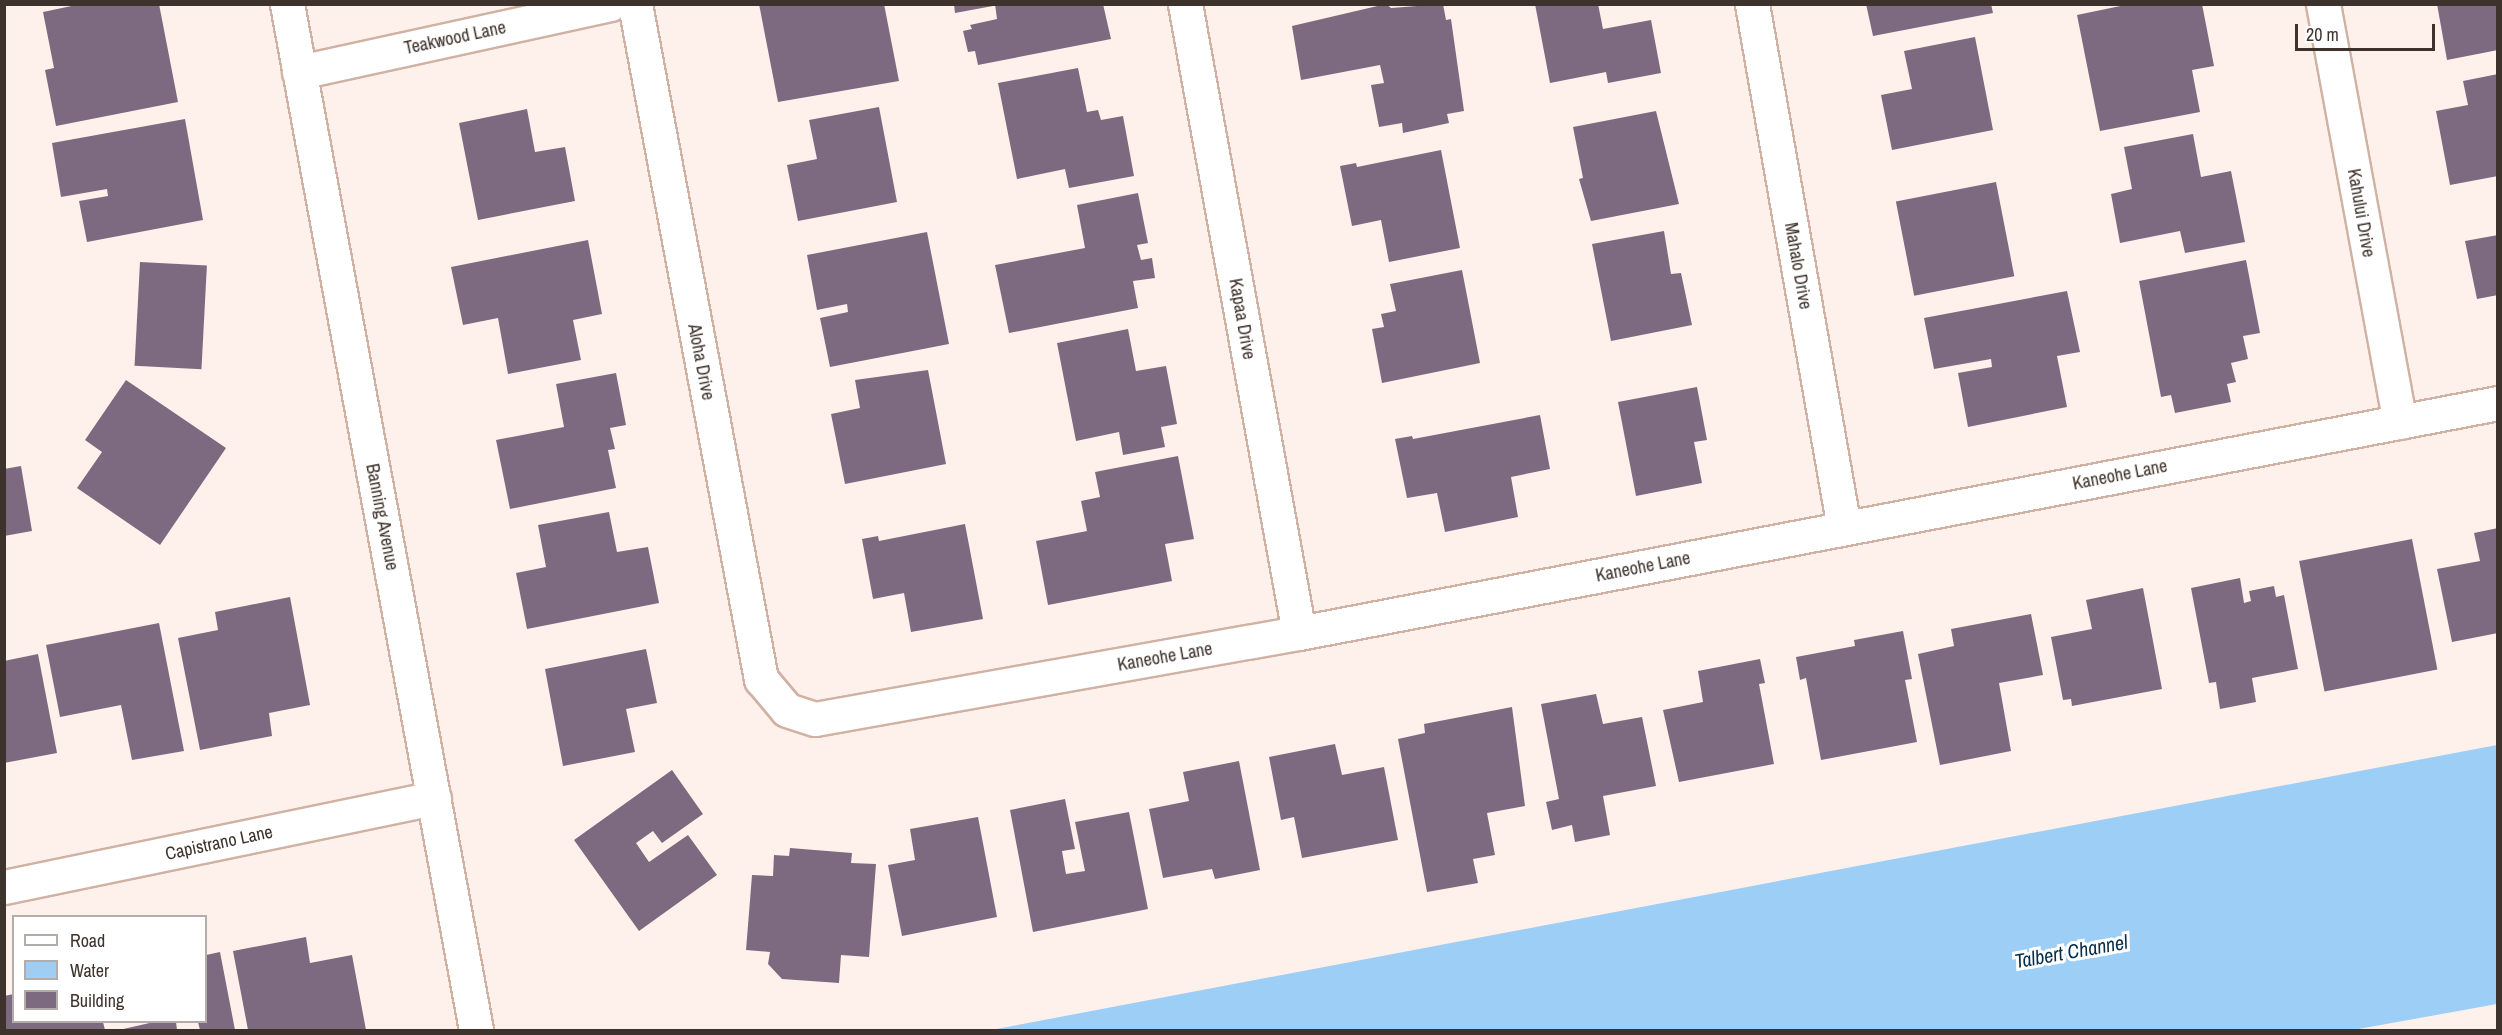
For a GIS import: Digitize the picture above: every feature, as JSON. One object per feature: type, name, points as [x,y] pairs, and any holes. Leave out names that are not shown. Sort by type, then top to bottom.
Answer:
[{"type":"street","name":"Banning Avenue","points":[[287,4],[476,1030]]},
{"type":"street","name":"Teakwood Lane","points":[[299,72],[610,4]]},
{"type":"street","name":"Aloha Drive","points":[[635,4],[761,679],[787,710]]},
{"type":"street","name":"Kapaa Drive","points":[[1185,4],[1299,633]]},
{"type":"street","name":"Mahalo Drive","points":[[1752,4],[1844,528]]},
{"type":"street","name":"Kahului Drive","points":[[2323,4],[2400,422]]},
{"type":"street","name":"Kaneohe Lane","points":[[787,710],[816,719],[1299,633],[2498,403]]},
{"type":"street","name":"Capistrano Lane","points":[[4,887],[434,798]]},
{"type":"water","name":"Talbert Channel","points":[[2497,745],[2497,1004],[2353,1030],[991,1030]]},
{"type":"building","points":[[81,4],[159,4],[178,102],[56,126],[45,70],[54,68],[43,12]]},
{"type":"building","points":[[759,4],[884,4],[899,81],[778,102]]},
{"type":"building","points":[[954,4],[993,4],[993,6],[955,13]]},
{"type":"building","points":[[995,4],[1103,4],[1111,39],[978,65],[975,51],[968,52],[963,31],[972,29],[970,25],[997,19]]},
{"type":"building","points":[[1386,4],[1391,8],[1443,4],[1446,20],[1451,19],[1464,111],[1447,114],[1449,123],[1403,133],[1402,123],[1379,127],[1371,85],[1384,83],[1380,65],[1301,80],[1292,26]]},
{"type":"building","points":[[1535,4],[1598,4],[1603,29],[1651,20],[1661,73],[1608,83],[1606,72],[1550,83]]},
{"type":"building","points":[[1866,4],[1991,4],[1993,13],[1873,36]]},
{"type":"building","points":[[2130,4],[2202,4],[2214,66],[2192,70],[2200,112],[2100,131],[2077,15]]},
{"type":"building","points":[[2437,4],[2498,4],[2498,50],[2447,60]]},
{"type":"building","points":[[1975,37],[1993,130],[1892,150],[1881,95],[1912,89],[1904,51]]},
{"type":"building","points":[[1078,68],[1087,112],[1098,110],[1101,120],[1123,116],[1134,176],[1069,188],[1065,169],[1017,179],[998,83]]},
{"type":"building","points":[[2498,74],[2498,176],[2450,185],[2436,111],[2468,105],[2463,81]]},
{"type":"building","points":[[879,107],[897,202],[798,221],[787,165],[817,159],[809,120]]},
{"type":"building","points":[[527,109],[535,152],[565,147],[575,201],[478,220],[459,123]]},
{"type":"building","points":[[1656,111],[1679,204],[1591,221],[1579,179],[1583,178],[1573,127]]},
{"type":"building","points":[[185,119],[203,220],[87,242],[79,201],[108,196],[107,189],[61,197],[52,143]]},
{"type":"building","points":[[2193,134],[2201,177],[2231,171],[2245,242],[2185,253],[2180,231],[2120,243],[2111,194],[2132,189],[2124,147]]},
{"type":"building","points":[[1441,150],[1460,248],[1389,262],[1381,220],[1352,226],[1340,166],[1356,163],[1357,167]]},
{"type":"building","points":[[1996,182],[2014,276],[1914,296],[1896,201]]},
{"type":"building","points":[[1138,193],[1148,243],[1137,245],[1141,260],[1152,258],[1155,278],[1133,281],[1138,308],[1009,333],[995,265],[1085,248],[1077,205]]},
{"type":"building","points":[[1664,231],[1671,274],[1681,273],[1692,325],[1611,341],[1592,244]]},
{"type":"building","points":[[927,232],[949,344],[830,367],[820,318],[848,312],[847,304],[817,310],[807,255]]},
{"type":"building","points":[[2498,235],[2498,295],[2477,299],[2465,241]]},
{"type":"building","points":[[588,240],[602,314],[573,320],[581,360],[508,374],[498,318],[463,325],[451,267]]},
{"type":"building","points":[[2246,260],[2260,333],[2243,336],[2248,359],[2231,363],[2236,382],[2227,384],[2231,402],[2175,413],[2171,395],[2161,397],[2139,281]]},
{"type":"building","points":[[140,262],[207,266],[201,369],[135,366]]},
{"type":"building","points":[[1462,270],[1480,363],[1382,383],[1372,329],[1384,327],[1381,314],[1396,311],[1390,284]]},
{"type":"building","points":[[2067,291],[2080,352],[2057,356],[2067,407],[1968,427],[1958,373],[1992,367],[1991,359],[1934,369],[1924,318]]},
{"type":"building","points":[[1128,329],[1136,371],[1166,366],[1177,424],[1161,427],[1165,447],[1123,455],[1119,432],[1076,441],[1057,343]]},
{"type":"building","points":[[928,370],[946,464],[845,484],[831,414],[860,408],[855,380]]},
{"type":"building","points":[[616,373],[626,425],[610,428],[615,449],[608,450],[616,488],[510,509],[496,440],[564,427],[556,384]]},
{"type":"building","points":[[126,380],[226,448],[160,545],[77,488],[102,452],[85,440]]},
{"type":"building","points":[[1697,387],[1707,440],[1694,442],[1702,483],[1636,496],[1618,402]]},
{"type":"building","points":[[1540,415],[1550,469],[1511,477],[1518,517],[1445,532],[1437,493],[1407,498],[1395,439],[1412,436],[1413,439]]},
{"type":"building","points":[[1178,456],[1194,539],[1165,544],[1172,581],[1048,605],[1036,541],[1087,531],[1081,501],[1100,497],[1095,472]]},
{"type":"building","points":[[21,466],[32,531],[4,536],[4,469]]},
{"type":"building","points":[[609,512],[617,552],[648,547],[659,603],[527,629],[516,573],[546,567],[538,525]]},
{"type":"building","points":[[965,524],[983,619],[911,632],[904,593],[873,599],[862,539],[878,536],[879,541]]},
{"type":"building","points":[[2498,528],[2498,633],[2452,642],[2437,569],[2480,561],[2474,533]]},
{"type":"building","points":[[2412,539],[2437,670],[2324,691],[2299,561]]},
{"type":"building","points":[[2240,578],[2244,603],[2251,601],[2249,591],[2274,586],[2276,597],[2284,595],[2298,669],[2252,678],[2256,702],[2220,709],[2216,682],[2209,683],[2191,588]]},
{"type":"building","points":[[2143,588],[2162,689],[2072,706],[2071,699],[2063,700],[2051,637],[2092,629],[2086,600]]},
{"type":"building","points":[[290,597],[310,705],[269,713],[272,736],[200,750],[178,638],[218,630],[215,612]]},
{"type":"building","points":[[2031,614],[2043,675],[1999,683],[2011,751],[1940,765],[1918,654],[1954,646],[1951,629]]},
{"type":"building","points":[[159,623],[184,751],[132,760],[121,705],[60,717],[46,645]]},
{"type":"building","points":[[1903,631],[1912,679],[1905,680],[1917,742],[1821,760],[1806,678],[1800,680],[1796,657],[1855,646],[1854,640]]},
{"type":"building","points":[[646,649],[657,703],[626,709],[635,752],[563,766],[545,669]]},
{"type":"building","points":[[38,654],[57,753],[4,763],[4,661]]},
{"type":"building","points":[[1760,659],[1765,683],[1759,684],[1774,764],[1679,782],[1663,710],[1703,702],[1698,671]]},
{"type":"building","points":[[1596,694],[1603,724],[1642,717],[1656,786],[1603,796],[1610,835],[1575,842],[1572,825],[1552,830],[1546,802],[1559,799],[1541,704]]},
{"type":"building","points":[[1512,707],[1525,806],[1487,813],[1495,855],[1473,859],[1478,883],[1427,892],[1398,739],[1425,733],[1424,724]]},
{"type":"building","points":[[1335,744],[1342,775],[1384,767],[1398,840],[1302,858],[1294,817],[1281,820],[1269,757]]},
{"type":"building","points":[[1239,761],[1260,870],[1215,879],[1212,869],[1163,878],[1149,809],[1189,801],[1183,772]]},
{"type":"building","points":[[672,770],[703,814],[662,843],[653,831],[636,843],[649,862],[688,835],[717,875],[639,931],[574,840]]},
{"type":"building","points":[[1065,799],[1075,849],[1062,851],[1066,874],[1085,871],[1075,822],[1129,812],[1148,909],[1033,932],[1010,810]]},
{"type":"building","points":[[978,817],[997,917],[902,936],[888,865],[915,860],[910,829]]},
{"type":"building","points":[[790,848],[852,853],[851,863],[876,864],[869,957],[841,955],[839,983],[782,979],[768,964],[770,952],[746,950],[752,875],[773,876],[774,855],[789,856]]},
{"type":"building","points":[[306,937],[310,963],[352,955],[366,1030],[248,1030],[233,951]]},
{"type":"building","points":[[220,952],[235,1030],[200,1030],[198,1023],[207,1023],[207,955]]},
{"type":"building","points":[[12,994],[12,1023],[103,1023],[105,1030],[4,1030],[4,996]]},
{"type":"building","points":[[150,1023],[176,1023],[177,1030],[119,1030]]}]
